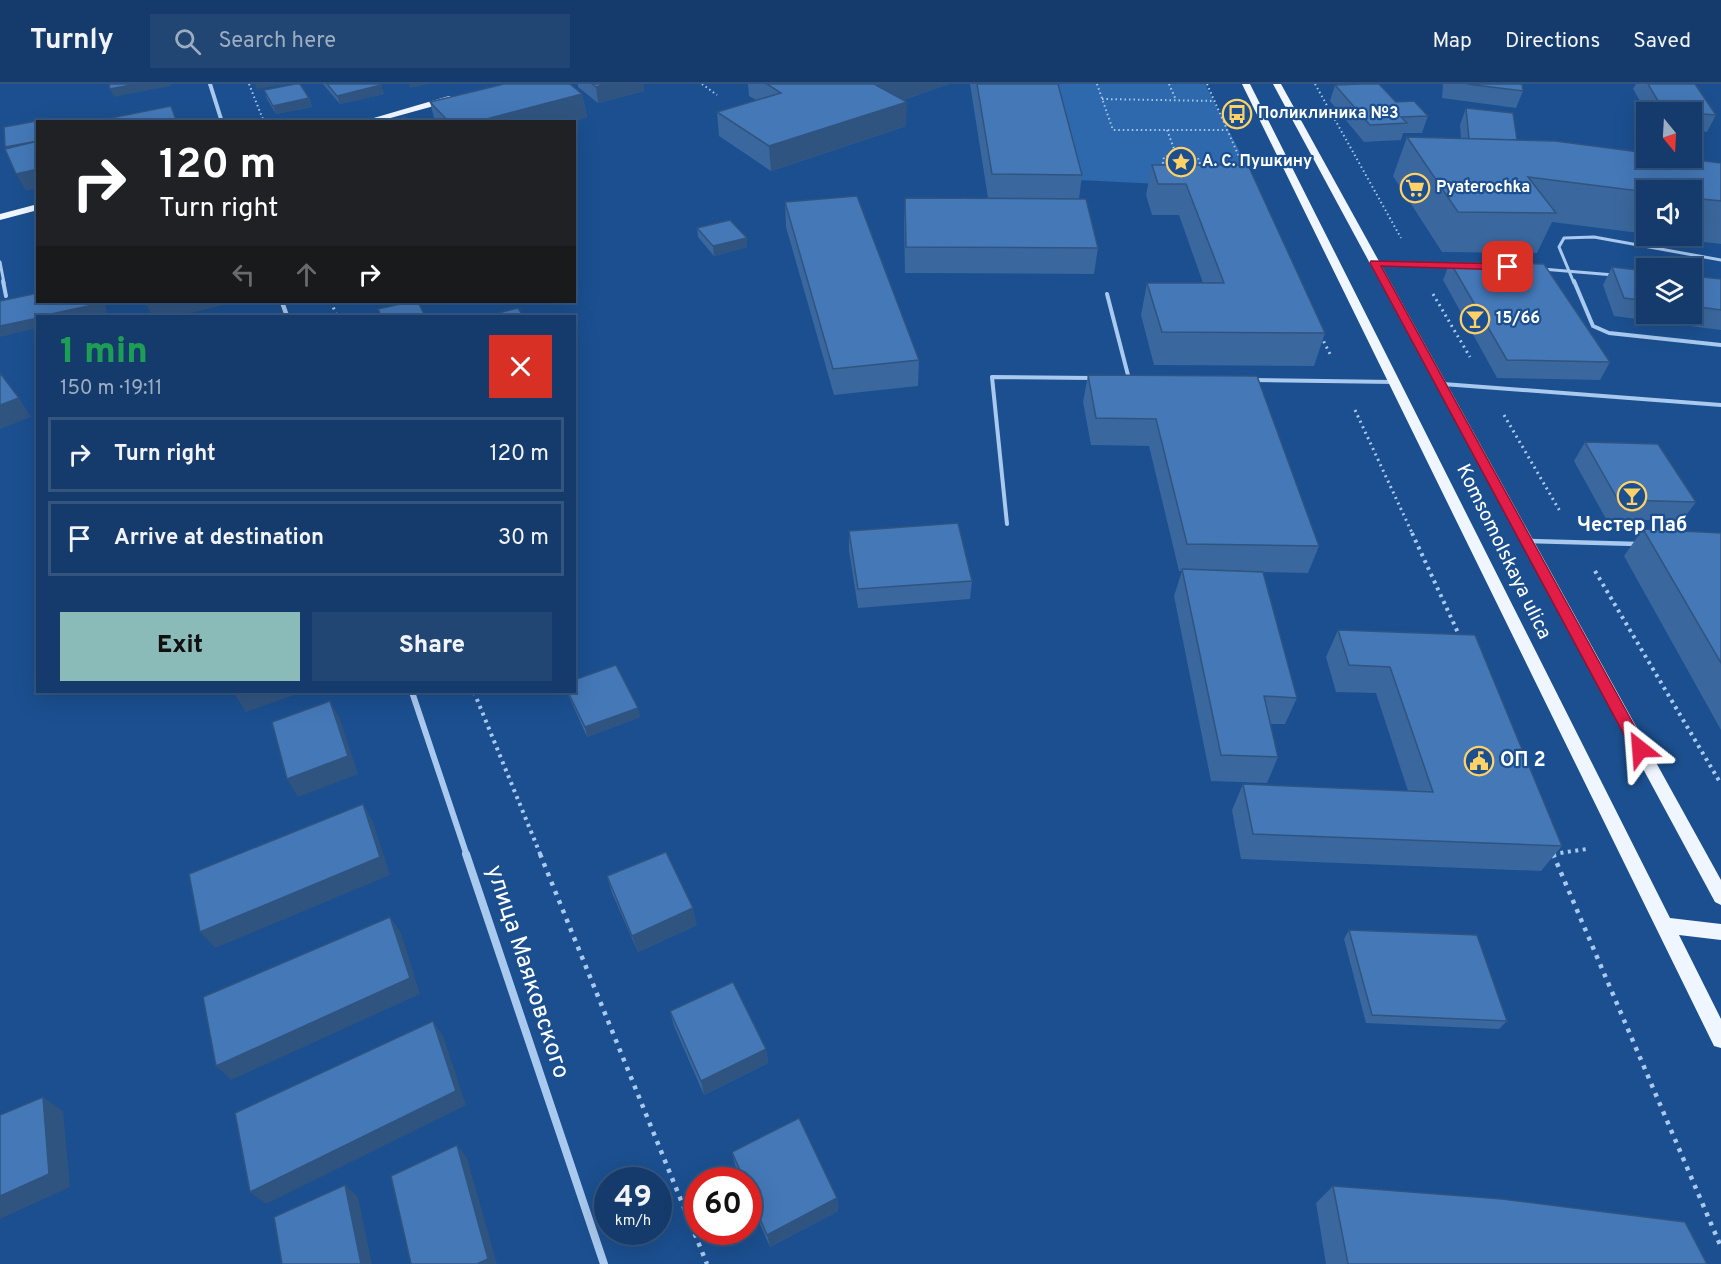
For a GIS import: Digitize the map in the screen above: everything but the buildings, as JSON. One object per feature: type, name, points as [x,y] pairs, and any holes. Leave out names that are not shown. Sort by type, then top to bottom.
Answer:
[{"type":"main road","name":"Komsomolskaya ulica","points":[[1246,84],[1721,1039]]},
{"type":"main road","name":"Komsomolskaya ulica","points":[[1277,84],[1721,897]]},
{"type":"main road","points":[[372,120],[463,96]]},
{"type":"main road","points":[[0,216],[36,207]]},
{"type":"main road","points":[[1664,925],[1721,932]]},
{"type":"street","points":[[210,84],[221,120]]},
{"type":"street","name":"улица Маяковского","points":[[412,693],[604,1264]]},
{"type":"lane","points":[[1721,260],[1622,241],[1576,237],[1564,238],[1559,248],[1593,326],[1609,333],[1721,345]]},
{"type":"lane","points":[[0,262],[6,296]]},
{"type":"lane","points":[[1374,263],[1462,266]]},
{"type":"lane","points":[[1540,268],[1616,275]]},
{"type":"lane","points":[[1107,294],[1129,379]]},
{"type":"lane","points":[[1007,524],[992,377],[1095,378]]},
{"type":"lane","points":[[1118,378],[1141,379]]},
{"type":"lane","points":[[1248,380],[1394,382]]},
{"type":"lane","points":[[1440,384],[1721,405]]},
{"type":"lane","points":[[1526,541],[1577,540],[1648,545]]},
{"type":"path","points":[[249,84],[263,120]]},
{"type":"path","points":[[702,84],[717,95]]},
{"type":"path","points":[[1097,84],[1113,130],[1227,130]]},
{"type":"path","points":[[1169,84],[1176,100]]},
{"type":"path","points":[[1315,84],[1486,386],[1721,784]]},
{"type":"path","points":[[1102,99],[1215,101]]},
{"type":"path","points":[[1167,130],[1176,154]]},
{"type":"path","points":[[1176,154],[1198,158],[1201,167],[1194,171],[1182,172],[1170,169],[1163,163],[1164,157],[1176,154]]},
{"type":"path","points":[[474,693],[707,1264]]},
{"type":"path","points":[[1548,844],[1721,1247]]},
{"type":"shaded area","points":[[1052,84],[1205,84],[1259,189],[1079,180]]},
{"type":"place","name":"Поликлиника №3","points":[[1237,114]]},
{"type":"place","name":"А. С. Пушкину","points":[[1181,162]]},
{"type":"place","name":"Pyaterochka","points":[[1415,188]]},
{"type":"place","name":"15/66","points":[[1475,319]]},
{"type":"place","name":"Честер Паб","points":[[1632,496]]},
{"type":"place","name":"ОП 2","points":[[1479,761]]},
{"type":"route","points":[[1508,267],[1374,263],[1640,749]]}]
